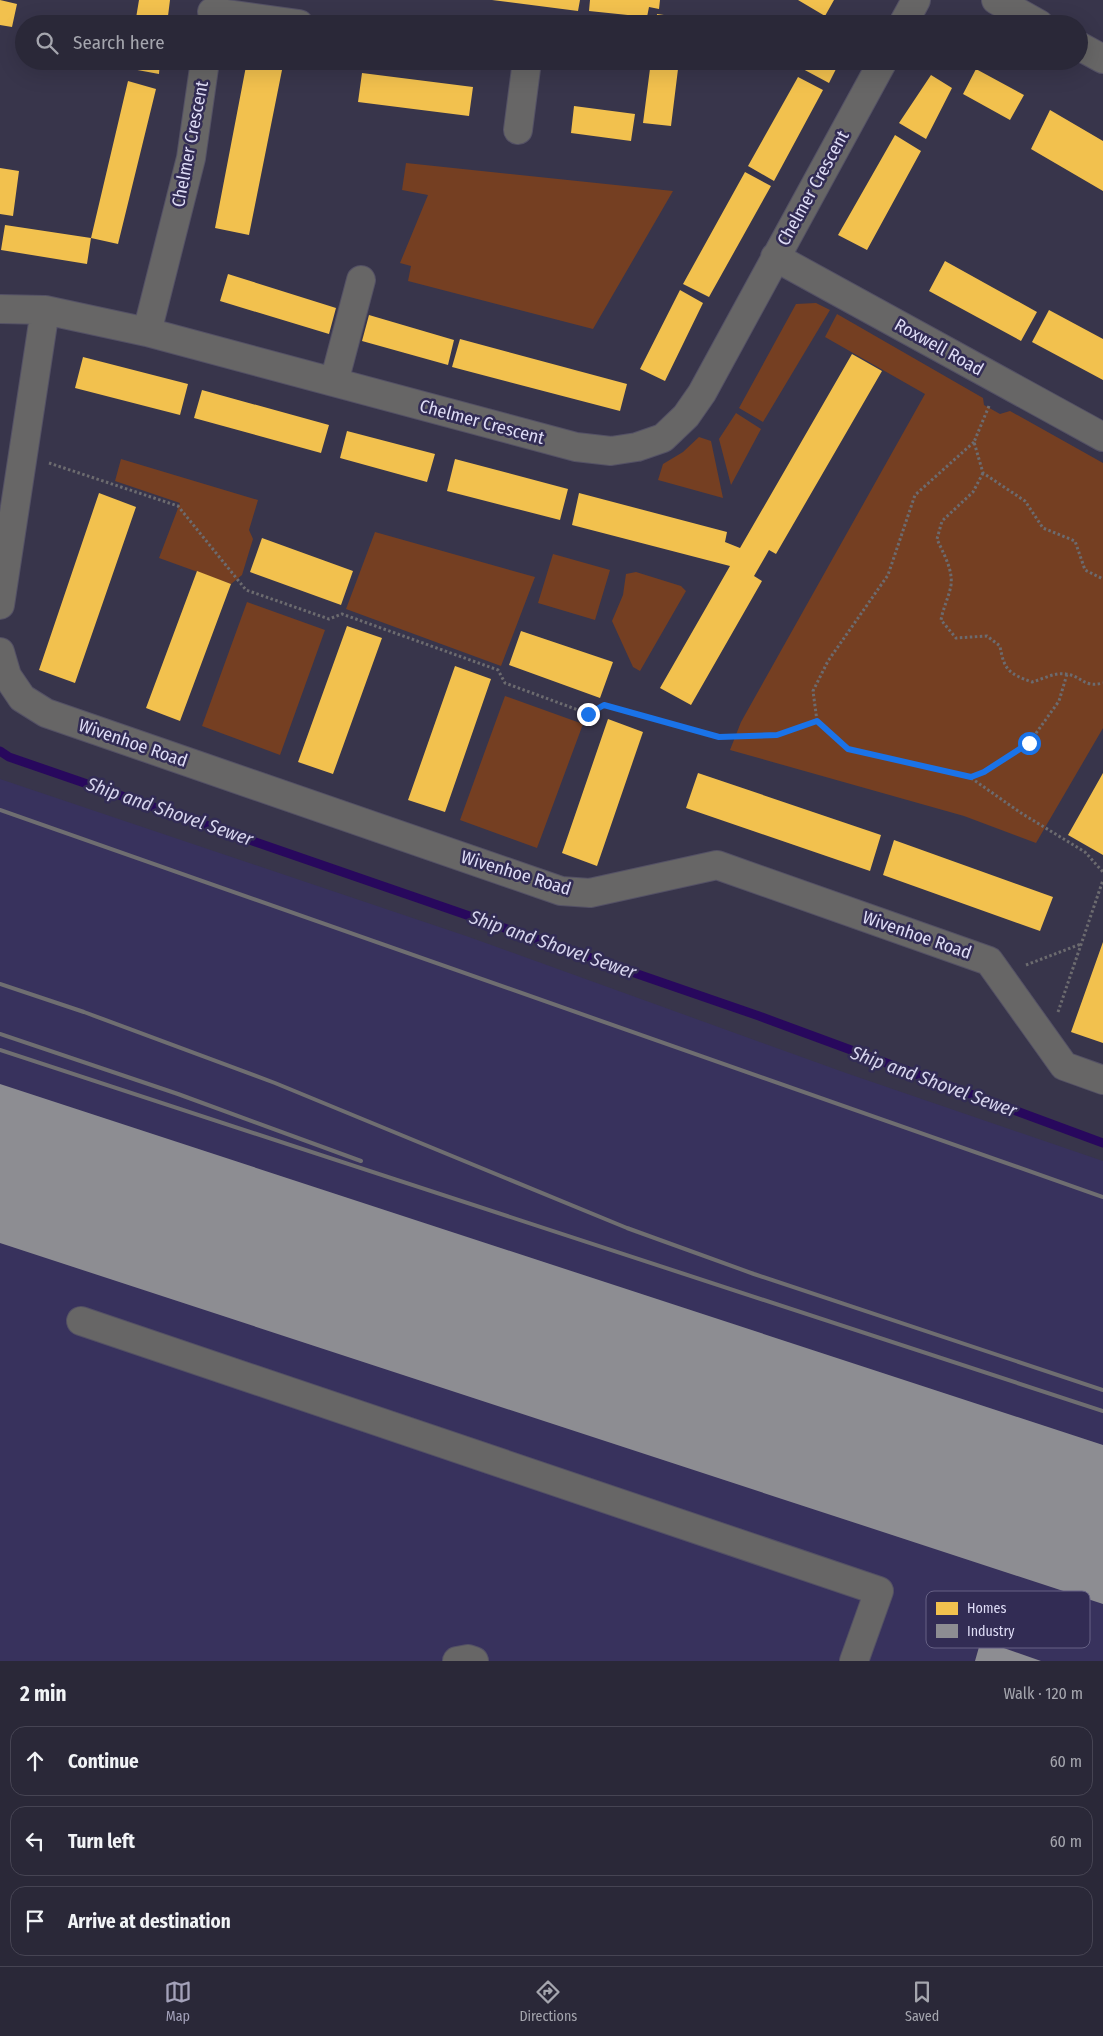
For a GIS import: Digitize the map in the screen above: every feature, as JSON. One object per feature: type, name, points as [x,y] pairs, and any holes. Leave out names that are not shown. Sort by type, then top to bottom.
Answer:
[{"type":"street","points":[[908,15],[916,0]]},
{"type":"street","points":[[996,0],[1024,15]]},
{"type":"street","points":[[212,12],[234,15]]},
{"type":"street","points":[[1088,51],[1103,59]]},
{"type":"street","name":"Chelmer Crescent","points":[[204,70],[191,158],[147,332],[576,447],[611,451],[637,447],[663,438],[686,416],[702,393],[878,70]]},
{"type":"street","points":[[518,130],[526,70]]},
{"type":"street","name":"Roxwell Road","points":[[776,257],[1103,437]]},
{"type":"street","points":[[334,382],[361,280]]},
{"type":"street","points":[[0,309],[45,310],[147,332]]},
{"type":"street","points":[[0,605],[45,310]]},
{"type":"street","name":"Wivenhoe Road","points":[[0,652],[7,676],[22,698],[46,713],[561,891],[590,893],[717,865],[989,961],[1064,1066],[1103,1080]]},
{"type":"street","points":[[81,1322],[879,1592],[854,1661]]},
{"type":"street","points":[[457,1661],[468,1659],[474,1661]]},
{"type":"path","points":[[1000,380],[974,442],[915,495],[888,575],[828,661],[813,692],[817,721],[848,749],[971,777],[1021,813],[1085,852],[1103,872]]},
{"type":"path","points":[[974,442],[983,472],[1025,501],[1043,528],[1075,541],[1085,570],[1103,579]]},
{"type":"path","points":[[24,455],[178,506],[246,590],[329,619],[342,614],[352,617],[498,670],[505,683],[588,714],[604,705],[719,737],[777,735],[817,721]]},
{"type":"path","points":[[983,472],[973,492],[942,521],[939,530],[937,539],[948,564],[951,584],[943,606],[941,620],[956,638],[987,636],[1000,646],[1002,661],[1012,675],[1032,682],[1055,674],[1067,674],[1088,685],[1103,683]]},
{"type":"path","points":[[971,777],[984,772],[1029,743],[1059,700],[1067,674]]},
{"type":"path","points":[[1048,1043],[1103,880]]},
{"type":"path","points":[[1000,975],[1081,944]]},
{"type":"shaded area","points":[[406,163],[673,191],[593,329],[408,281],[411,266],[400,263],[428,195],[402,190]]},
{"type":"shaded area","points":[[816,303],[830,310],[763,422],[739,408],[796,304]]},
{"type":"shaded area","points":[[837,314],[983,398],[984,405],[1000,414],[1010,411],[1103,463],[1103,728],[1036,843],[964,816],[730,750],[741,722],[925,394],[825,337]]},
{"type":"shaded area","points":[[736,413],[761,429],[731,485],[719,439]]},
{"type":"shaded area","points":[[699,437],[711,441],[723,498],[658,480],[663,464],[683,452]]},
{"type":"shaded area","points":[[121,459],[258,500],[249,530],[253,539],[242,575],[231,584],[159,558],[180,503],[115,481]]},
{"type":"shaded area","points":[[375,532],[535,577],[501,666],[346,609]]},
{"type":"shaded area","points":[[553,554],[610,570],[595,620],[538,603]]},
{"type":"shaded area","points":[[636,572],[681,586],[686,591],[640,671],[633,667],[612,621],[623,595],[626,574]]},
{"type":"shaded area","points":[[247,602],[325,630],[280,755],[202,726]]},
{"type":"shaded area","points":[[505,696],[583,724],[537,848],[460,820]]},
{"type":"shaded area","points":[[0,779],[469,937],[846,1073],[1103,1161],[1103,1661],[0,1661]]},
{"type":"building: Homes","points":[[0,0],[17,4],[12,27],[0,25]]},
{"type":"building: Homes","points":[[139,0],[170,0],[168,15],[136,15]]},
{"type":"building: Homes","points":[[492,0],[580,0],[578,11]]},
{"type":"building: Homes","points":[[590,0],[660,0],[659,9],[649,7],[647,15],[589,11]]},
{"type":"building: Homes","points":[[798,0],[834,0],[826,15]]},
{"type":"building: Homes","points":[[137,70],[159,70],[159,74]]},
{"type":"building: Homes","points":[[245,70],[282,70],[249,235],[215,228]]},
{"type":"building: Homes","points":[[650,70],[678,70],[671,126],[643,123]]},
{"type":"building: Homes","points":[[805,70],[836,70],[829,83]]},
{"type":"building: Homes","points":[[975,70],[978,70],[1024,95],[1010,120],[963,94]]},
{"type":"building: Homes","points":[[362,73],[473,87],[469,116],[358,102]]},
{"type":"building: Homes","points":[[931,75],[952,88],[926,139],[899,123]]},
{"type":"building: Homes","points":[[798,77],[823,90],[774,181],[748,166]]},
{"type":"building: Homes","points":[[128,81],[156,89],[118,244],[91,238]]},
{"type":"building: Homes","points":[[574,106],[635,114],[631,141],[571,133]]},
{"type":"building: Homes","points":[[1050,110],[1103,141],[1103,191],[1031,149]]},
{"type":"building: Homes","points":[[895,135],[921,151],[867,250],[838,235]]},
{"type":"building: Homes","points":[[0,168],[19,171],[13,216],[0,214]]},
{"type":"building: Homes","points":[[745,172],[771,186],[709,297],[683,284]]},
{"type":"building: Homes","points":[[5,225],[91,238],[87,264],[1,250]]},
{"type":"building: Homes","points":[[945,261],[1037,312],[1021,341],[929,291]]},
{"type":"building: Homes","points":[[228,274],[336,308],[329,334],[220,301]]},
{"type":"building: Homes","points":[[680,290],[703,303],[665,381],[640,369]]},
{"type":"building: Homes","points":[[1049,310],[1103,339],[1103,380],[1032,342]]},
{"type":"building: Homes","points":[[369,315],[454,340],[448,365],[362,341]]},
{"type":"building: Homes","points":[[460,339],[627,384],[620,411],[452,367]]},
{"type":"building: Homes","points":[[852,354],[882,371],[776,554],[769,550],[754,576],[762,581],[691,705],[660,688],[730,566],[572,525],[579,493],[727,532],[725,542],[740,548]]},
{"type":"building: Homes","points":[[83,357],[188,384],[180,415],[75,388]]},
{"type":"building: Homes","points":[[202,390],[329,425],[321,453],[194,418]]},
{"type":"building: Homes","points":[[347,431],[435,454],[427,482],[340,458]]},
{"type":"building: Homes","points":[[455,459],[568,489],[560,520],[447,491]]},
{"type":"building: Homes","points":[[99,493],[136,507],[75,683],[39,670]]},
{"type":"building: Homes","points":[[262,538],[353,571],[341,605],[250,572]]},
{"type":"building: Homes","points":[[197,571],[231,584],[180,721],[146,708]]},
{"type":"building: Homes","points":[[347,626],[382,638],[333,774],[298,762]]},
{"type":"building: Homes","points":[[521,631],[613,662],[600,698],[509,665]]},
{"type":"building: Homes","points":[[455,666],[491,679],[445,812],[408,800]]},
{"type":"building: Homes","points":[[608,719],[643,732],[597,866],[562,853]]},
{"type":"building: Homes","points":[[698,773],[881,835],[870,871],[686,808]]},
{"type":"building: Homes","points":[[1103,773],[1103,855],[1068,835]]},
{"type":"building: Homes","points":[[894,840],[1053,897],[1040,931],[883,875]]},
{"type":"building: Homes","points":[[1103,942],[1103,1043],[1071,1032]]},
{"type":"building: Industry","points":[[0,1084],[1103,1445],[1103,1604],[1090,1600],[1090,1591],[1063,1591],[0,1243]]},
{"type":"building: Industry","points":[[979,1648],[1004,1648],[1041,1661],[975,1661]]},
{"type":"waterway","name":"Ship and Shovel Sewer","points":[[0,751],[9,757],[759,1016],[1103,1143]]},
{"type":"railway","points":[[0,810],[1103,1197]]},
{"type":"railway","points":[[0,984],[84,1012],[275,1083],[627,1228],[754,1274],[1103,1390]]},
{"type":"railway","points":[[0,1034],[178,1094],[361,1161]]},
{"type":"railway","points":[[0,1050],[1103,1411]]},
{"type":"route","points":[[588,714],[604,705],[719,737],[777,735],[817,721],[848,749],[971,777],[984,772],[1029,743]]}]
